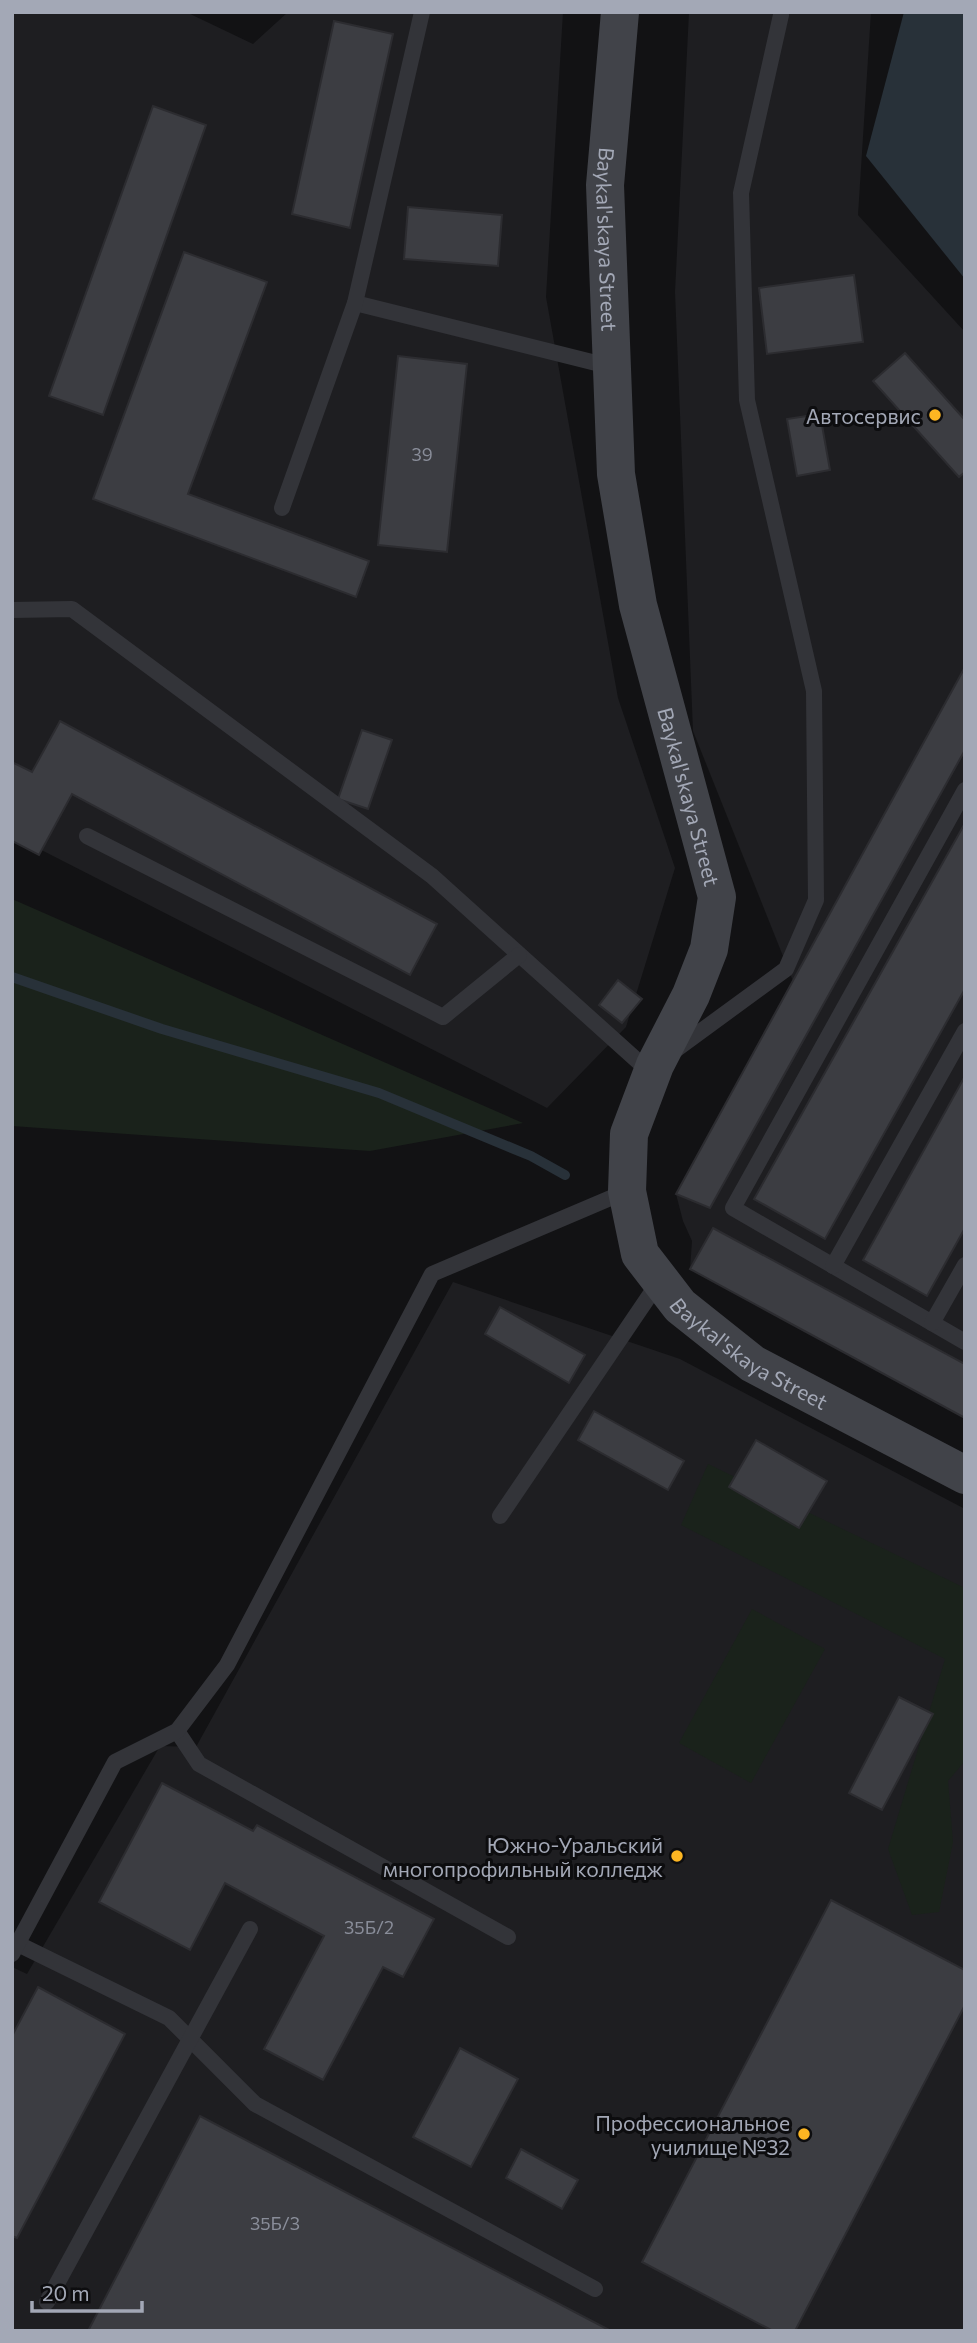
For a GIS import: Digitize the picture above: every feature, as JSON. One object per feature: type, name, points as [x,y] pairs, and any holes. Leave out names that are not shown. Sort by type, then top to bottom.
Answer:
[{"type":"street","name":"Baykal'skaya Street","points":[[620,12],[606,186],[616,474],[638,605],[717,897],[709,949],[691,995],[653,1069],[629,1134],[627,1191],[640,1254],[680,1306],[754,1364],[965,1475]]},
{"type":"lane","points":[[282,508],[355,303],[422,12]]},
{"type":"lane","points":[[12,610],[72,609],[432,876],[653,1069],[786,969],[816,900],[814,691],[747,400],[741,193],[781,15]]},
{"type":"lane","points":[[355,303],[612,367]]},
{"type":"lane","points":[[965,790],[733,1208],[965,1342]]},
{"type":"lane","points":[[87,836],[443,1017],[520,955]]},
{"type":"lane","points":[[833,1266],[965,1031]]},
{"type":"lane","points":[[596,2289],[255,2104],[169,2018],[15,1949],[115,1762],[177,1731],[227,1665],[432,1274],[627,1191]]},
{"type":"lane","points":[[932,1323],[965,1265]]},
{"type":"lane","points":[[500,1516],[660,1280]]},
{"type":"lane","points":[[177,1731],[199,1764],[508,1937]]},
{"type":"lane","points":[[47,2302],[250,1929]]},
{"type":"shaded area","points":[[14,12],[186,12],[253,44],[288,12],[563,12],[546,297],[618,698],[675,868],[626,1027],[547,1108],[12,835]]},
{"type":"shaded area","points":[[689,12],[871,12],[858,215],[965,332],[965,1418],[690,1269],[692,1241],[676,1194],[793,981],[693,731],[675,292]]},
{"type":"shaded area","points":[[904,12],[965,12],[965,279],[866,156]]},
{"type":"shaded area","points":[[12,899],[523,1123],[370,1151],[12,1126]]},
{"type":"shaded area","name":"Южно-Уральский многопрофильный колледж","points":[[453,1282],[680,1359],[965,1509],[965,2331],[12,2331],[12,1967],[27,1974],[160,1746],[196,1747]]},
{"type":"shaded area","points":[[708,1464],[965,1588],[965,1761],[948,1781],[953,1842],[939,1912],[912,1915],[888,1849],[945,1659],[681,1525]]},
{"type":"shaded area","points":[[752,1609],[825,1649],[751,1783],[679,1743]]},
{"type":"building","points":[[334,21],[393,34],[350,228],[292,214]]},
{"type":"building","points":[[153,106],[206,125],[103,415],[49,396]]},
{"type":"building","points":[[408,207],[502,215],[498,266],[404,259]]},
{"type":"building","points":[[184,252],[267,282],[188,494],[369,561],[356,597],[93,499]]},
{"type":"building","points":[[854,275],[863,342],[767,354],[759,288]]},
{"type":"building","points":[[905,353],[965,420],[965,472],[959,477],[873,381]]},
{"type":"building","points":[[398,356],[467,364],[447,552],[378,545]]},
{"type":"building","points":[[820,414],[830,470],[797,476],[787,419]]},
{"type":"building","points":[[965,667],[965,750],[710,1208],[676,1194]]},
{"type":"building","points":[[60,721],[437,924],[410,975],[72,794],[39,855],[12,841],[12,762],[32,772]]},
{"type":"building","points":[[362,730],[392,740],[368,809],[338,799]]},
{"type":"building","points":[[965,823],[965,989],[825,1239],[754,1199]]},
{"type":"building","points":[[618,980],[642,999],[622,1023],[599,1005]]},
{"type":"building","points":[[965,1076],[965,1228],[927,1296],[863,1260]]},
{"type":"building","points":[[713,1228],[965,1364],[965,1418],[690,1269]]},
{"type":"building","points":[[500,1307],[585,1355],[569,1383],[485,1334]]},
{"type":"building","points":[[594,1411],[684,1461],[668,1490],[578,1440]]},
{"type":"building","points":[[756,1440],[827,1481],[799,1528],[729,1487]]},
{"type":"building","points":[[899,1697],[933,1714],[882,1810],[849,1793]]},
{"type":"building","points":[[162,1783],[253,1831],[257,1825],[434,1919],[403,1977],[383,1967],[323,2080],[264,2049],[324,1936],[225,1883],[190,1950],[99,1902]]},
{"type":"building","name":"Профессиональное училище №32","points":[[831,1900],[965,1970],[965,2005],[795,2331],[773,2331],[642,2262]]},
{"type":"building","points":[[38,1987],[125,2034],[17,2238],[12,2236],[12,2036]]},
{"type":"building","points":[[460,2048],[518,2079],[471,2167],[413,2137]]},
{"type":"building","points":[[200,2116],[611,2331],[88,2331]]},
{"type":"building","points":[[521,2149],[578,2180],[562,2209],[506,2178]]},
{"type":"waterway","points":[[12,977],[162,1029],[379,1093],[531,1156],[565,1175]]},
{"type":"place","name":"Автосервис","points":[[935,415]]},
{"type":"place","name":"Южно-Уральский многопрофильный колледж","points":[[677,1856]]},
{"type":"place","name":"Профессиональное училище №32","points":[[804,2134]]}]
